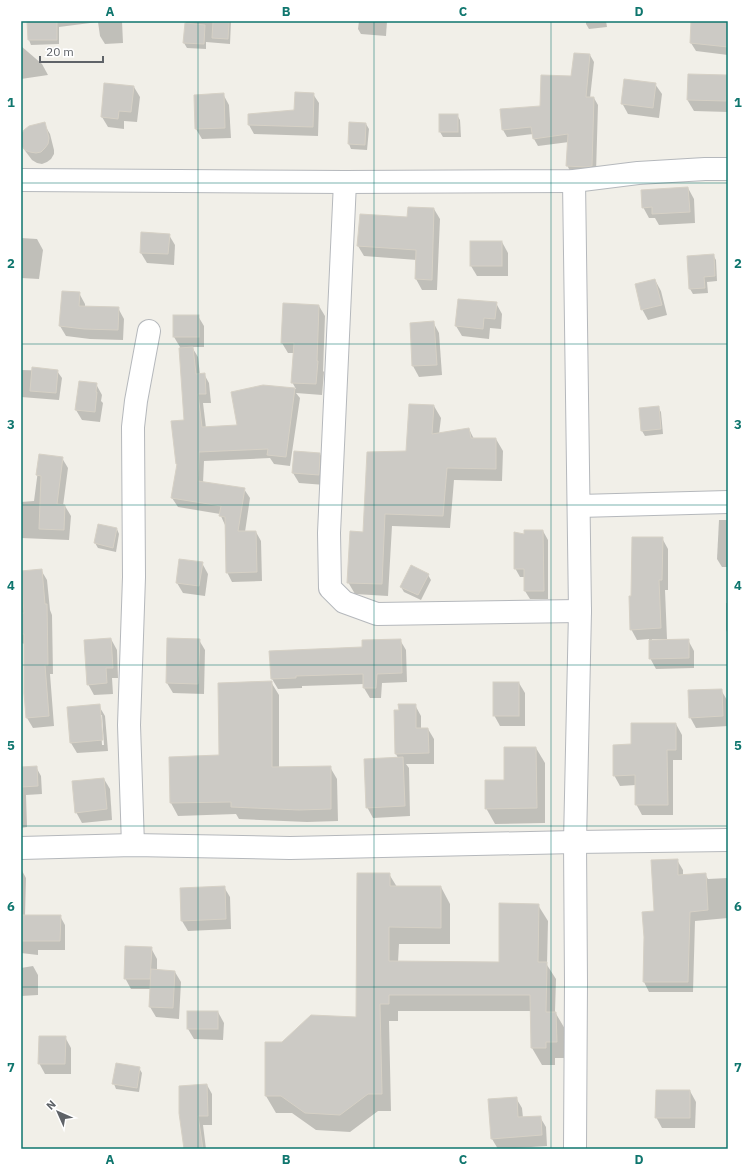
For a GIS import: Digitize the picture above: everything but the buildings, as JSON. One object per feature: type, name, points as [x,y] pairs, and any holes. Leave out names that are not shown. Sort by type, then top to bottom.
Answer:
[{"type":"street","points":[[21,180],[346,182],[574,181],[638,173],[728,169]]},
{"type":"street","points":[[574,181],[580,611],[575,842],[575,1149]]},
{"type":"street","points":[[346,182],[329,534],[330,588],[344,602],[377,614],[580,611]]},
{"type":"street","points":[[133,844],[129,725],[134,577],[133,428],[136,401],[150,331]]},
{"type":"street","points":[[578,506],[728,502]]},
{"type":"street","points":[[21,848],[133,844],[290,848],[728,840]]}]
